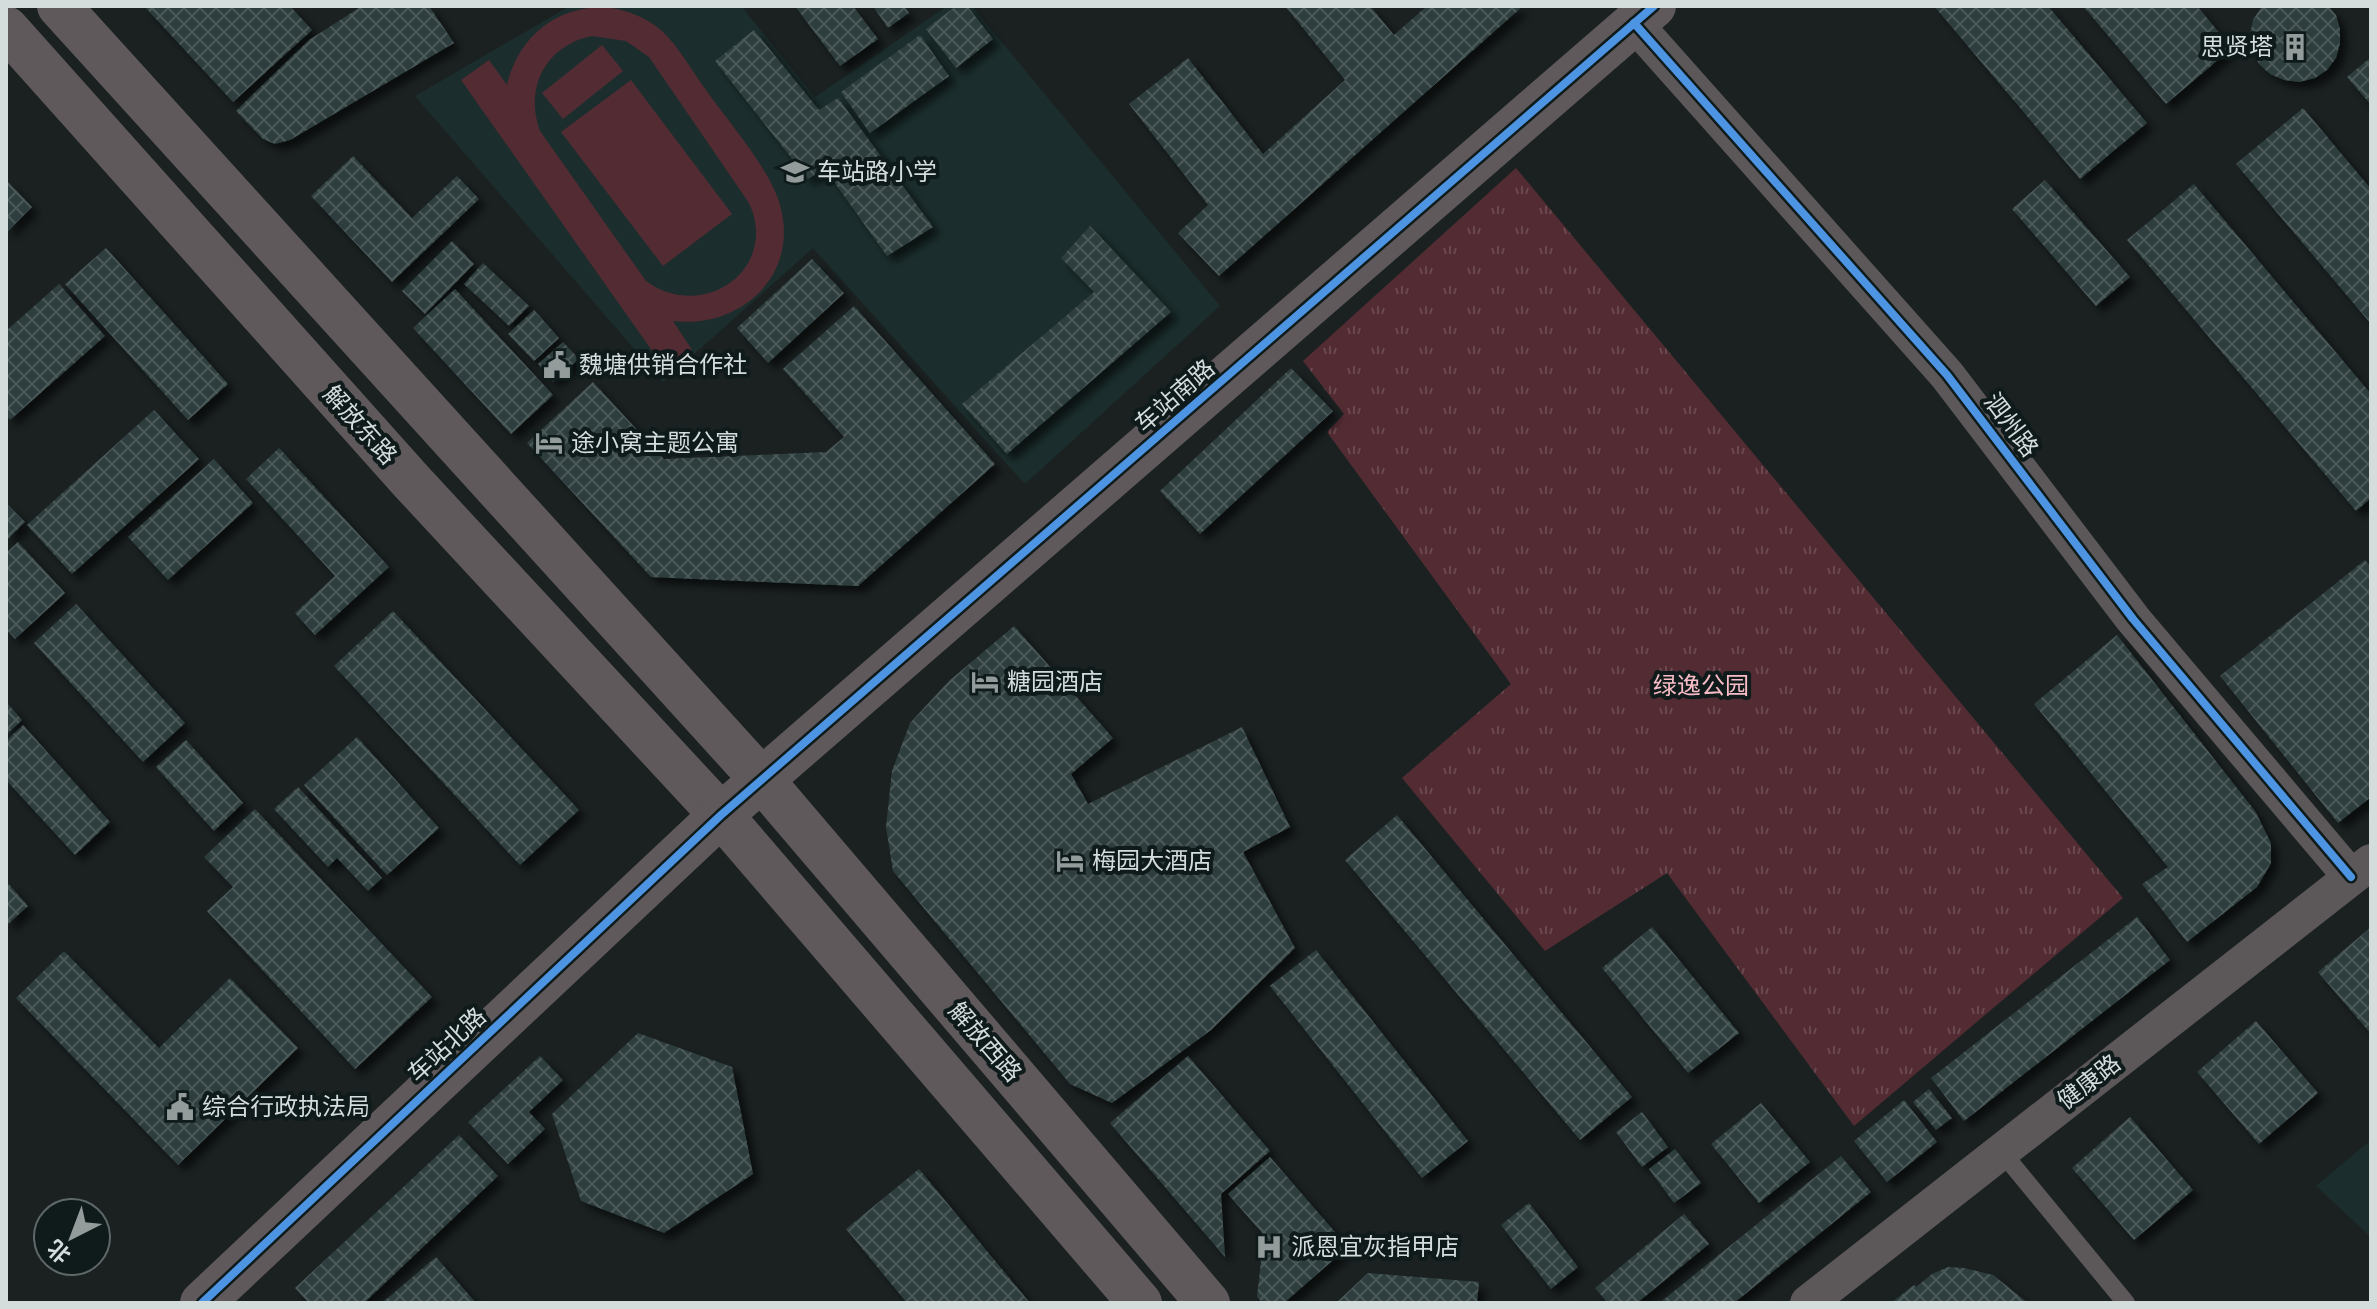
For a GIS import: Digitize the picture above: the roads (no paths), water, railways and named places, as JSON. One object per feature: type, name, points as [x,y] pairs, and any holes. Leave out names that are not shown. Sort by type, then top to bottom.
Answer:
[{"type":"main road","points":[[59,6],[762,780]]},
{"type":"main road","name":"车站南路","points":[[721,815],[1640,12]]},
{"type":"main road","name":"解放东路","points":[[6,28],[412,482],[721,815]]},
{"type":"main road","name":"解放西路","points":[[762,780],[1208,1303]]},
{"type":"main road","points":[[721,815],[1140,1303]]},
{"type":"main road","name":"车站北路","points":[[202,1303],[721,815]]},
{"type":"street","name":"泗州路","points":[[1640,12],[1947,375],[2133,619],[2361,870]]},
{"type":"street","name":"健康路","points":[[1808,1303],[2361,870]]},
{"type":"lane","points":[[2001,1151],[2126,1303]]},
{"type":"place","name":"思贤塔","points":[[2295,47]]},
{"type":"place","name":"车站路小学","points":[[795,172]]},
{"type":"place","name":"魏塘供销合作社","points":[[557,365]]},
{"type":"place","name":"途小窝主题公寓","points":[[549,443]]},
{"type":"place","name":"糖园酒店","points":[[985,682]]},
{"type":"place","name":"梅园大酒店","points":[[1070,861]]},
{"type":"place","name":"综合行政执法局","points":[[180,1107]]},
{"type":"place","name":"派恩宜灰指甲店","points":[[1269,1247]]},
{"type":"park label","name":"绿逸公园","points":[[1701,686]]}]
